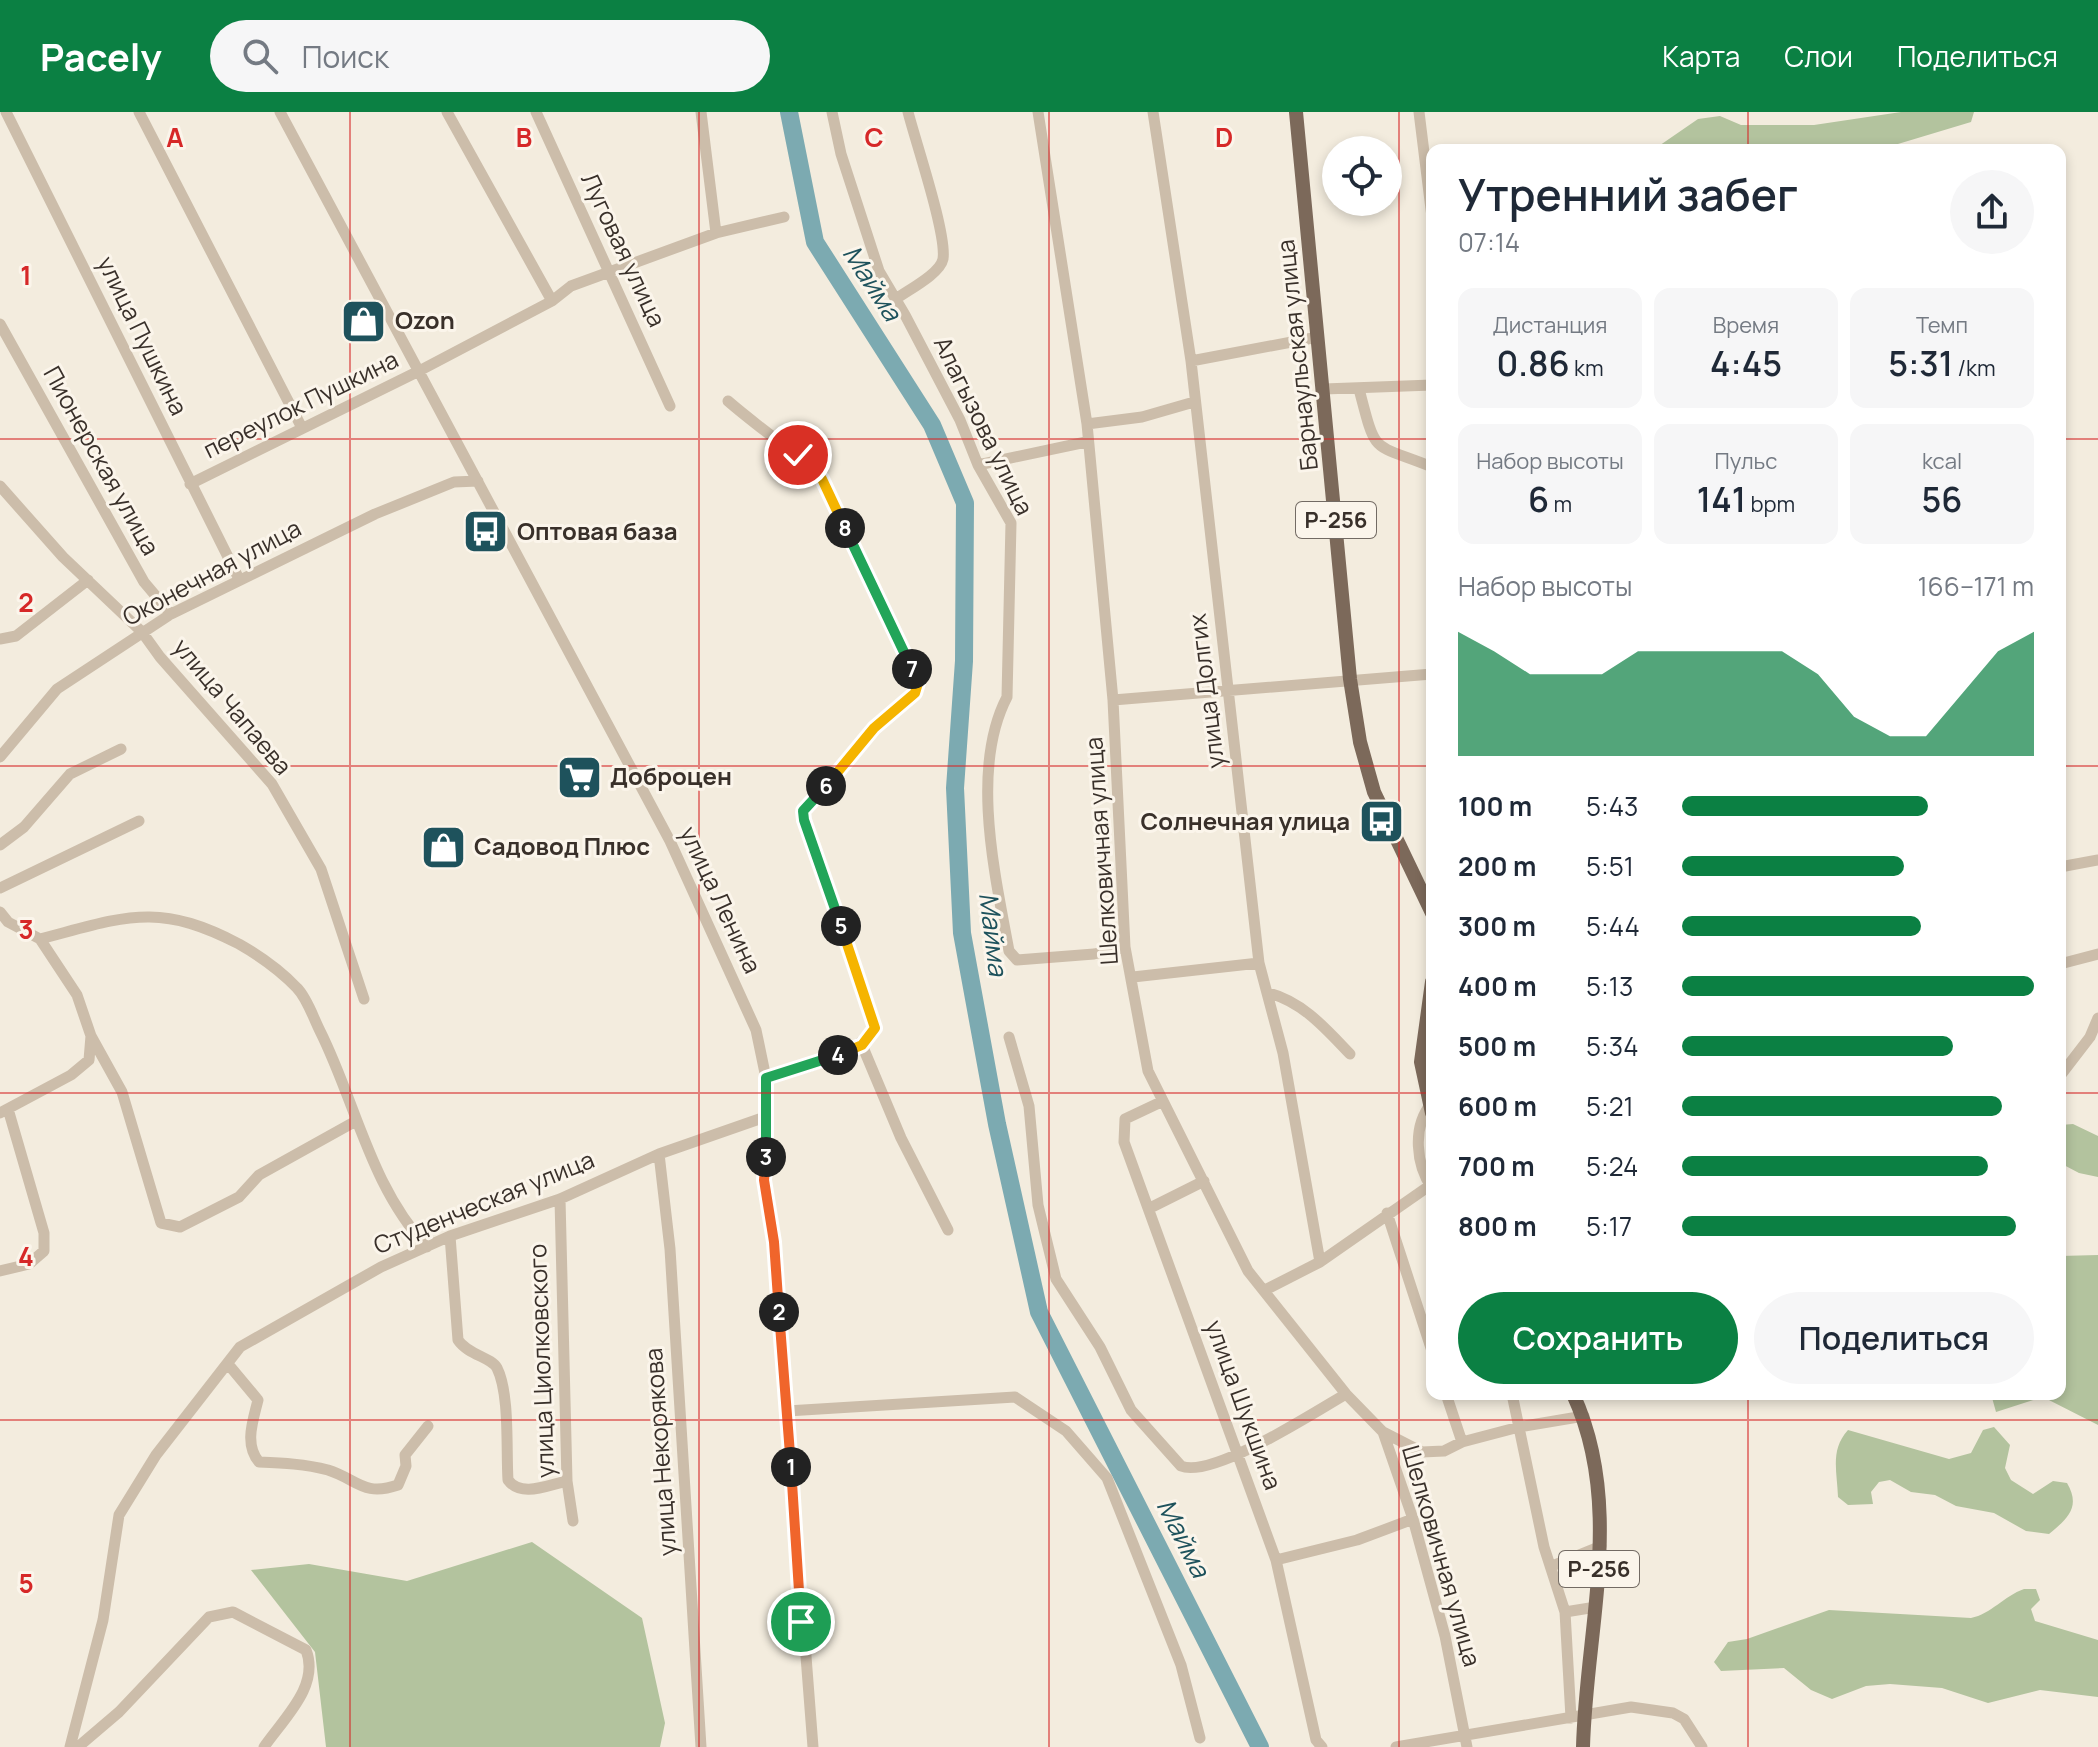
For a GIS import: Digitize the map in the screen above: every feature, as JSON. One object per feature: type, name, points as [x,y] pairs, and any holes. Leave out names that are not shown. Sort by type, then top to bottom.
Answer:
[{"type":"main road","name":"Барнаульская улица","points":[[1296,112],[1350,679],[1360,742],[1374,792],[1426,900]]},
{"type":"main road","points":[[1426,1026],[1421,1062],[1426,1084]]},
{"type":"main road","name":"Р-256","points":[[1576,1400],[1584,1416],[1597,1471],[1601,1546],[1596,1607],[1578,1717],[1583,1747]]},
{"type":"street","name":"улица Пушкина","points":[[6,112],[239,579]]},
{"type":"street","points":[[139,112],[302,428]]},
{"type":"street","name":"улица Ленина","points":[[280,112],[670,841],[756,1030],[766,1078],[768,1116],[764,1180],[774,1242],[813,1747]]},
{"type":"street","points":[[447,112],[552,301]]},
{"type":"street","name":"Луговая улица","points":[[536,112],[670,406]]},
{"type":"street","points":[[701,112],[716,233]]},
{"type":"street","name":"Алагызова улица","points":[[832,112],[841,154],[879,271],[960,420],[978,465],[1011,523],[1007,697],[994,721],[987,831],[1009,951],[1017,960],[1094,954],[1125,947]]},
{"type":"street","points":[[896,299],[938,268],[943,258],[937,218],[908,112]]},
{"type":"street","name":"Шелковичная улица","points":[[1038,112],[1087,424],[1086,442],[1113,700],[1125,947],[1148,1071],[1248,1271],[1346,1394],[1383,1432],[1413,1519],[1445,1636],[1466,1742]]},
{"type":"street","name":"улица Долгих","points":[[1153,112],[1191,361],[1259,963],[1283,1053],[1320,1262]]},
{"type":"street","points":[[1419,112],[1426,169]]},
{"type":"street","name":"переулок Пушкина","points":[[190,484],[419,371],[552,301],[571,286],[716,233],[784,217]]},
{"type":"street","name":"Пионерская улица","points":[[0,324],[144,582],[171,614]]},
{"type":"street","points":[[1191,361],[1318,337]]},
{"type":"street","points":[[1324,389],[1426,385]]},
{"type":"street","points":[[1359,389],[1373,440],[1384,451],[1426,465]]},
{"type":"street","points":[[728,401],[768,435],[798,455],[822,479],[918,683],[915,693],[874,728],[803,811],[875,1028],[862,1045],[801,1069],[766,1078]]},
{"type":"street","points":[[1087,424],[1142,417],[1194,402]]},
{"type":"street","points":[[978,465],[1086,442]]},
{"type":"street","name":"Оконечная улица","points":[[0,757],[57,689],[171,614],[375,514],[454,482],[478,481]]},
{"type":"street","name":"улица Чапаева","points":[[0,486],[88,580],[142,632],[272,784],[321,869],[364,999]]},
{"type":"street","points":[[0,639],[16,636],[88,580]]},
{"type":"street","points":[[1113,700],[1426,674]]},
{"type":"street","points":[[0,845],[24,827],[70,774],[121,749]]},
{"type":"street","points":[[0,888],[139,821]]},
{"type":"street","points":[[2066,866],[2098,860]]},
{"type":"street","points":[[0,912],[8,922],[40,939],[77,995],[91,1036],[122,1092],[161,1223],[180,1227],[239,1197],[259,1175],[356,1121]]},
{"type":"street","points":[[40,939],[119,919],[162,915],[207,928],[261,956],[299,990],[332,1056],[367,1152],[404,1222],[427,1247]]},
{"type":"street","points":[[2066,962],[2098,954]]},
{"type":"street","points":[[1133,977],[1259,963]]},
{"type":"street","points":[[1269,993],[1284,997],[1317,1020],[1350,1054]]},
{"type":"street","points":[[2066,1068],[2090,1037],[2098,1018]]},
{"type":"street","points":[[0,1271],[29,1264],[44,1251],[44,1233],[4,1111],[71,1075],[89,1060],[91,1036]]},
{"type":"street","points":[[1009,1037],[1029,1106],[1038,1205],[1056,1279],[1100,1347],[1131,1410],[1181,1466],[1200,1467],[1240,1454],[1346,1394]]},
{"type":"street","points":[[862,1045],[901,1138],[948,1230]]},
{"type":"street","name":"улица Шукшина","points":[[1161,1102],[1125,1119],[1124,1142],[1150,1208],[1197,1350],[1240,1454],[1276,1560],[1316,1740],[1322,1747]]},
{"type":"street","points":[[1426,1114],[1421,1121],[1418,1158],[1426,1175]]},
{"type":"street","name":"Студенческая улица","points":[[70,1747],[103,1620],[119,1515],[156,1455],[240,1347],[303,1309],[450,1236],[560,1199],[659,1154],[768,1116]]},
{"type":"street","name":"улица Некорякова","points":[[659,1154],[670,1249],[701,1747]]},
{"type":"street","points":[[1150,1208],[1204,1181]]},
{"type":"street","points":[[1265,1290],[1320,1262],[1426,1189]]},
{"type":"street","name":"улица Циолковского","points":[[560,1199],[567,1481],[573,1521]]},
{"type":"street","points":[[1387,1213],[1426,1333]]},
{"type":"street","points":[[450,1236],[458,1340],[466,1352],[497,1369],[504,1405],[508,1480],[513,1488],[523,1490],[567,1481]]},
{"type":"street","points":[[228,1364],[258,1400],[250,1435],[253,1454],[259,1462],[302,1464],[333,1472],[358,1486],[381,1491],[398,1485],[406,1466],[405,1455],[428,1426]]},
{"type":"street","points":[[787,1411],[1015,1397],[1066,1431],[1107,1478],[1181,1665],[1200,1738]]},
{"type":"street","points":[[1448,1400],[1462,1442]]},
{"type":"street","points":[[1513,1400],[1544,1547],[1565,1612],[1578,1717]]},
{"type":"street","points":[[1383,1432],[1422,1452],[1444,1451],[1462,1442],[1519,1427],[1584,1416]]},
{"type":"street","points":[[1276,1560],[1357,1540],[1413,1519]]},
{"type":"street","points":[[1552,1566],[1601,1546]]},
{"type":"street","points":[[1565,1612],[1596,1607]]},
{"type":"street","points":[[78,1747],[119,1712],[209,1617],[233,1612],[306,1650],[311,1665],[310,1681],[264,1747]]},
{"type":"street","points":[[1396,1747],[1466,1742],[1631,1707],[1673,1713],[1684,1719],[1702,1747]]},
{"type":"green space","points":[[1901,112],[1974,112],[1971,122],[1898,144],[1662,144],[1698,119],[1720,116],[1741,125],[1814,125]]},
{"type":"green space","points":[[2073,1124],[2098,1136],[2098,1177],[2066,1166],[2066,1125]]},
{"type":"green space","points":[[2098,1255],[2098,1425],[2049,1400],[2066,1400],[2066,1256]]},
{"type":"green space","points":[[1993,1400],[2034,1400],[1996,1412]]},
{"type":"green space","points":[[1994,1427],[2010,1445],[2005,1468],[2011,1480],[2033,1494],[2053,1481],[2067,1483],[2073,1499],[2070,1512],[2049,1534],[2026,1531],[1994,1513],[1956,1506],[1935,1495],[1911,1492],[1890,1480],[1879,1482],[1871,1492],[1873,1504],[1848,1505],[1838,1497],[1837,1453],[1848,1430],[1949,1459],[1971,1453],[1983,1430]]},
{"type":"green space","points":[[532,1542],[642,1618],[665,1723],[660,1747],[326,1747],[315,1652],[251,1570],[309,1564],[407,1581]]},
{"type":"green space","points":[[2024,1589],[2036,1589],[2040,1600],[2031,1609],[2035,1621],[2098,1640],[2098,1697],[2040,1690],[1988,1703],[1942,1688],[1890,1684],[1866,1686],[1832,1699],[1811,1690],[1784,1668],[1721,1671],[1714,1662],[1728,1642],[1747,1639],[1829,1610],[1971,1618]]},
{"type":"waterway","name":"Майма","points":[[789,112],[815,242],[932,425],[965,503],[964,661],[955,788],[962,933],[997,1124],[1039,1312],[1260,1747]]},
{"type":"place","name":"Ozon","points":[[364,321]]},
{"type":"place","name":"Оптовая база","points":[[486,532]]},
{"type":"place","name":"Доброцен","points":[[579,777]]},
{"type":"place","name":"Солнечная улица","points":[[1381,822]]},
{"type":"place","name":"Садовод Плюс","points":[[443,847]]},
{"type":"route","points":[[798,455],[822,479],[918,683],[915,693],[874,728],[803,811],[822,876],[865,989],[875,1028],[862,1045],[801,1069],[766,1078],[768,1116],[764,1180],[774,1242],[801,1622]]}]
